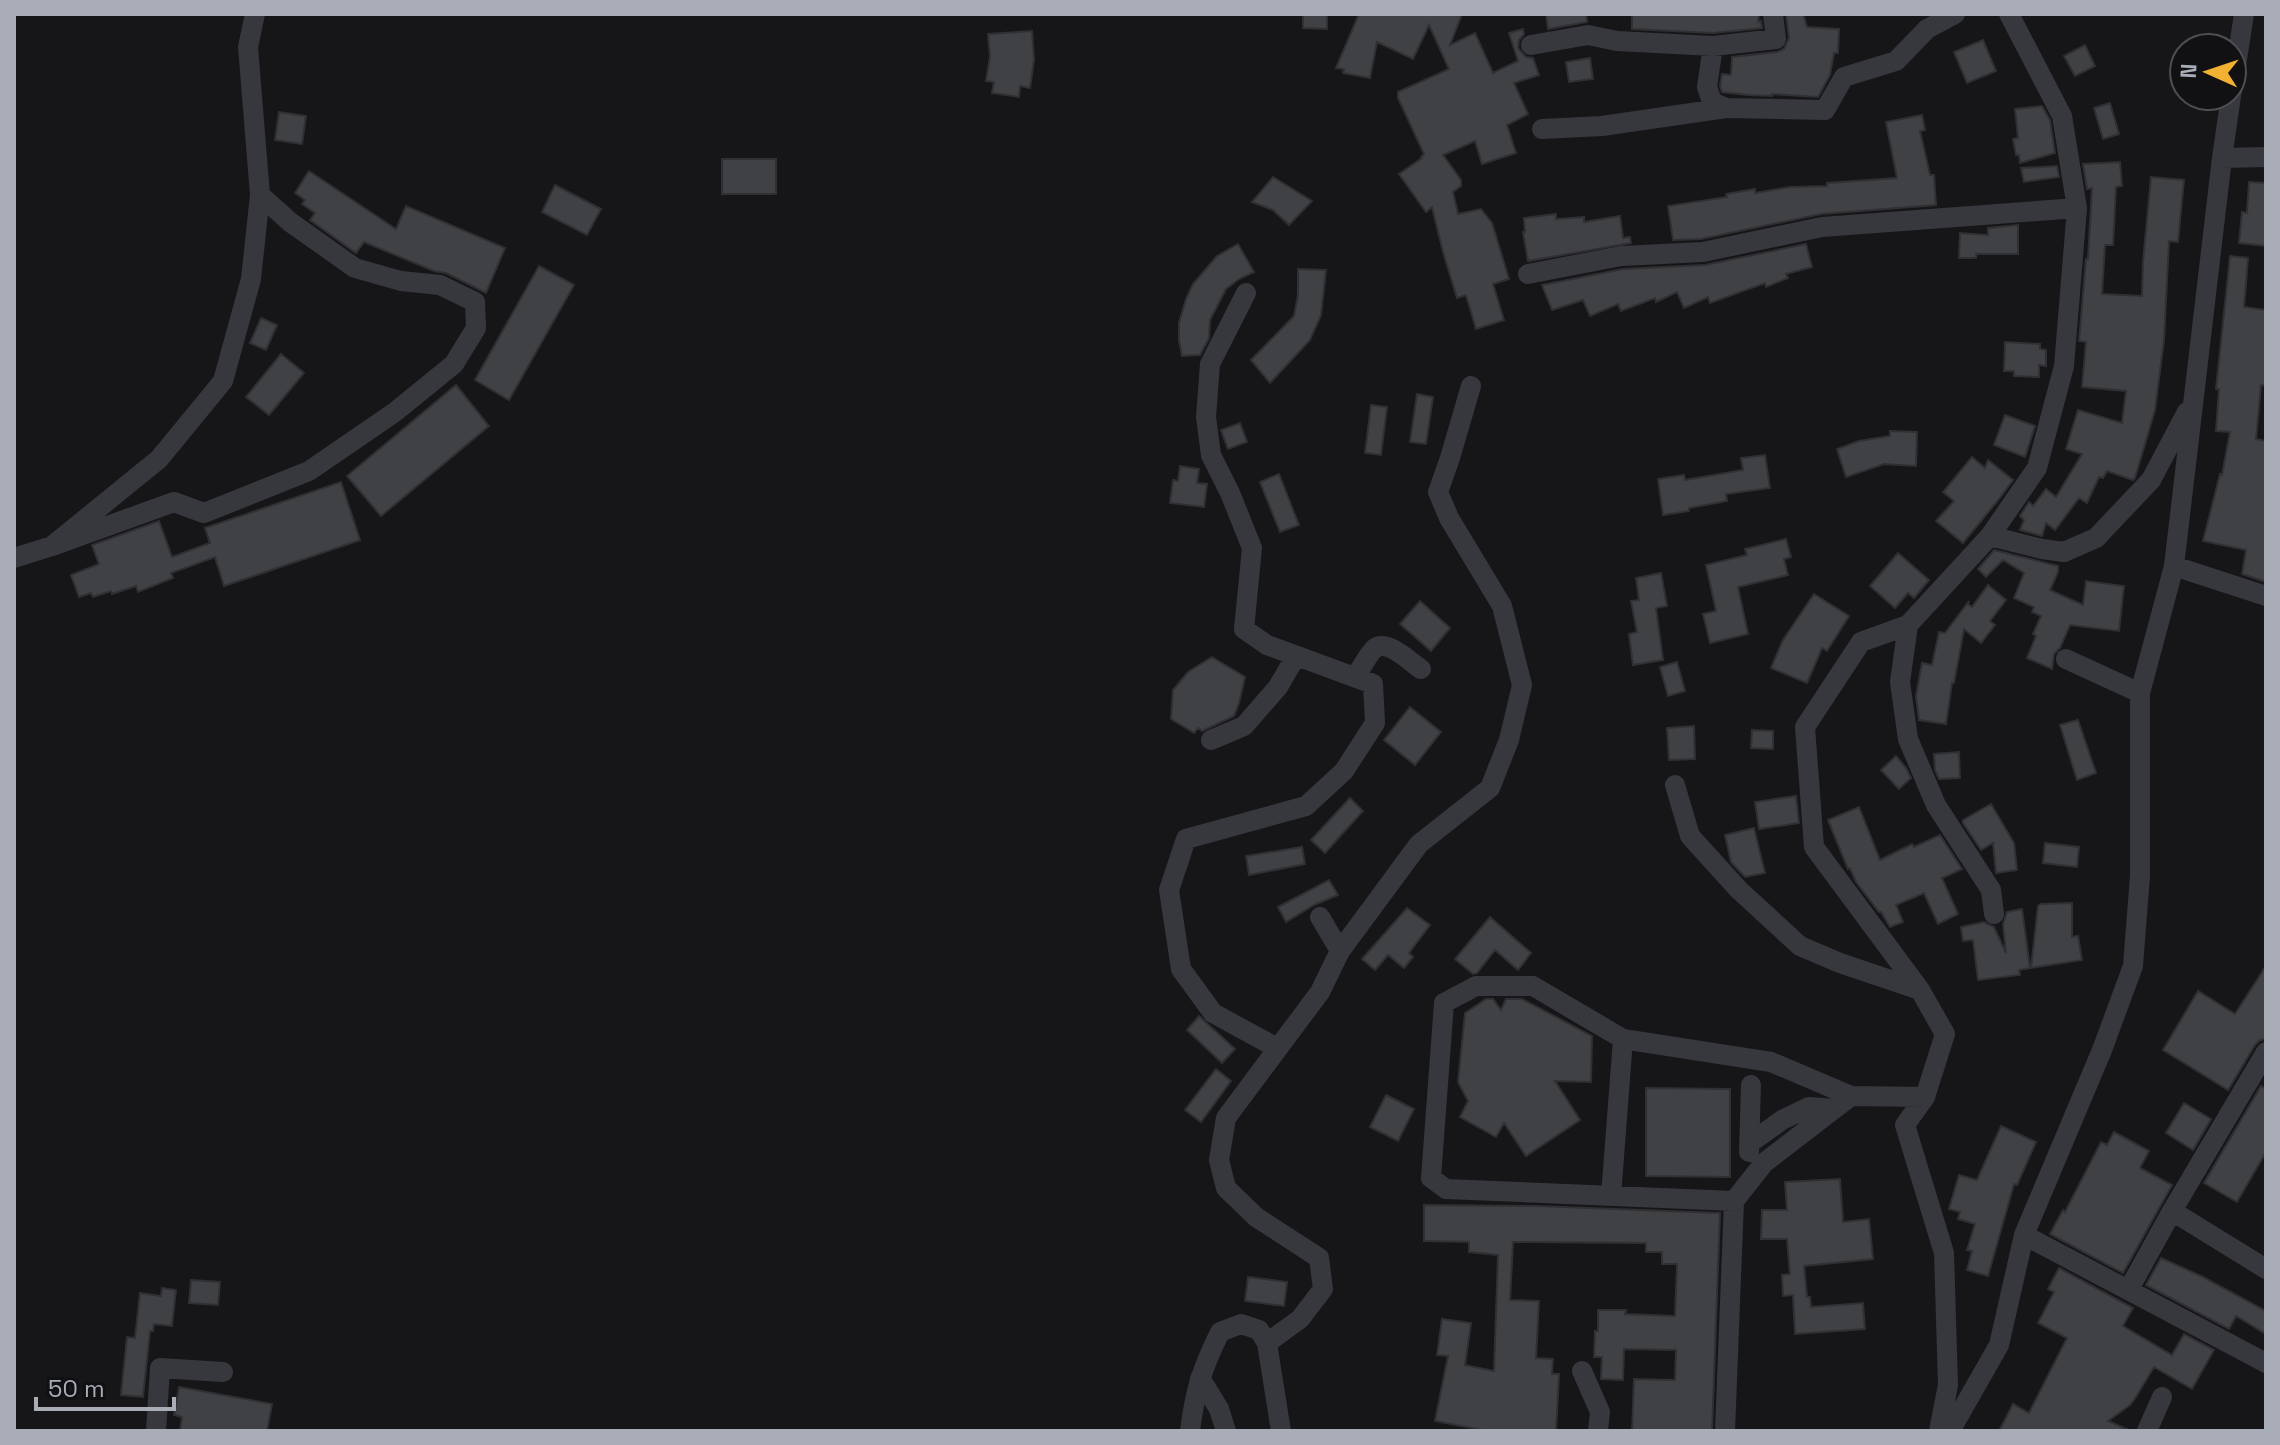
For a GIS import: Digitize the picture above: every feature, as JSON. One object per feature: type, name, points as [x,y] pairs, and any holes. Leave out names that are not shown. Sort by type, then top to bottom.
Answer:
[{"type":"street","points":[[52,546],[159,459],[223,381],[251,279],[260,195],[248,47],[255,14]]},
{"type":"street","points":[[1531,45],[1588,35],[1617,41],[1713,46],[1776,39],[1773,14]]},
{"type":"street","points":[[1542,129],[1602,126],[1726,108],[1825,110],[1844,77],[1896,61],[1927,29],[1955,14]]},
{"type":"street","points":[[1939,1431],[1948,1385],[1944,1253],[1905,1125],[1925,1097],[1945,1034],[1920,990],[1814,847],[1805,727],[1861,642],[1908,625],[1990,536],[2037,468],[2064,366],[2077,208],[2062,116],[2009,14]]},
{"type":"street","points":[[1713,46],[1707,87],[1712,102],[1726,108]]},
{"type":"street","points":[[1950,1431],[1999,1345],[2024,1235],[2102,1050],[2133,966],[2140,876],[2140,693],[2174,566],[2229,112]]},
{"type":"street","points":[[2222,158],[2266,157]]},
{"type":"street","points":[[14,558],[174,502],[204,513],[309,471],[395,412],[454,364],[476,328],[475,302],[440,285],[401,281],[355,268],[290,222],[260,195]]},
{"type":"street","points":[[1528,274],[1621,256],[1703,252],[1822,227],[2077,208]]},
{"type":"street","points":[[1246,293],[1210,364],[1206,417],[1211,455],[1252,548],[1244,629],[1267,645],[1373,684],[1375,723],[1344,771],[1306,806],[1186,839],[1169,890],[1181,969],[1213,1013],[1277,1048]]},
{"type":"street","points":[[1267,1343],[1300,1319],[1323,1289],[1319,1258],[1256,1217],[1226,1188],[1219,1160],[1226,1118],[1320,992],[1340,951],[1419,844],[1490,788],[1509,740],[1522,685],[1502,606],[1449,518],[1438,492],[1471,386]]},
{"type":"street","points":[[1990,536],[2064,552],[2096,538],[2151,480],[2193,402]]},
{"type":"street","points":[[2174,566],[2266,596]]},
{"type":"street","points":[[1908,625],[1900,682],[1908,739],[1936,805],[1991,890],[1994,914]]},
{"type":"street","points":[[1355,677],[1375,648],[1383,645],[1421,669]]},
{"type":"street","points":[[1211,740],[1244,726],[1278,687],[1296,656]]},
{"type":"street","points":[[2066,659],[2140,693]]},
{"type":"street","points":[[1675,785],[1690,836],[1739,890],[1800,946],[1920,990]]},
{"type":"street","points":[[1320,917],[1340,951]]},
{"type":"street","points":[[1734,1201],[1446,1189],[1431,1178],[1444,1003],[1476,986],[1533,986],[1623,1039],[1771,1062],[1842,1102]]},
{"type":"street","points":[[1611,1196],[1623,1039]]},
{"type":"street","points":[[2129,1289],[2266,1052]]},
{"type":"street","points":[[1751,1085],[1750,1151],[1782,1120],[1809,1107],[1925,1097]]},
{"type":"street","points":[[1725,1431],[1734,1201],[1764,1163],[1842,1102]]},
{"type":"street","points":[[2172,1211],[2266,1269]]},
{"type":"street","points":[[2024,1235],[2266,1363]]},
{"type":"street","points":[[1190,1431],[1200,1378],[1220,1332],[1241,1324],[1259,1330],[1267,1343],[1281,1431]]},
{"type":"street","points":[[156,1431],[160,1368],[223,1372]]},
{"type":"street","points":[[1582,1371],[1600,1412],[1598,1431]]},
{"type":"street","points":[[1200,1378],[1219,1409],[1226,1431]]},
{"type":"street","points":[[2147,1431],[2162,1397]]},
{"type":"building","points":[[1303,14],[1327,14],[1327,29],[1303,28]]},
{"type":"building","points":[[1359,14],[1462,14],[1450,45],[1475,33],[1493,73],[1518,61],[1509,33],[1523,29],[1518,48],[1526,57],[1533,58],[1539,75],[1514,83],[1528,114],[1507,125],[1516,153],[1482,164],[1475,141],[1443,155],[1461,180],[1461,186],[1453,192],[1458,214],[1481,209],[1492,223],[1509,279],[1493,284],[1504,320],[1476,329],[1466,295],[1457,298],[1432,207],[1426,212],[1399,174],[1424,154],[1398,92],[1449,69],[1429,25],[1413,59],[1377,42],[1370,78],[1343,73],[1344,69],[1336,68]]},
{"type":"building","points":[[1546,14],[1586,14],[1587,22],[1548,29]]},
{"type":"building","points":[[1632,14],[1759,15],[1758,22],[1761,21],[1762,28],[1713,33],[1632,29]]},
{"type":"building","points":[[1786,14],[1803,14],[1807,27],[1839,29],[1838,53],[1834,53],[1830,75],[1818,97],[1722,92],[1722,74],[1731,75],[1732,57],[1784,49],[1789,38]]},
{"type":"building","points":[[1032,31],[1034,60],[1030,88],[1020,86],[1019,97],[992,93],[994,82],[986,81],[990,57],[988,34]]},
{"type":"building","points":[[1983,40],[1996,71],[1967,83],[1954,52]]},
{"type":"building","points":[[2085,45],[2095,66],[2075,76],[2064,56]]},
{"type":"building","points":[[1590,58],[1593,79],[1569,82],[1566,62]]},
{"type":"building","points":[[2110,103],[2119,134],[2103,139],[2094,108]]},
{"type":"building","points":[[2042,106],[2050,120],[2055,153],[2020,163],[2013,139],[2018,138],[2015,109]]},
{"type":"building","points":[[279,112],[306,116],[302,144],[275,140]]},
{"type":"building","points":[[1922,115],[1925,130],[1920,131],[1930,175],[1934,175],[1936,205],[1821,214],[1701,239],[1673,240],[1668,206],[1727,197],[1726,194],[1755,189],[1755,193],[1897,178],[1886,122]]},
{"type":"building","points":[[722,159],[776,159],[776,194],[722,194]]},
{"type":"building","points":[[2120,162],[2122,186],[2116,187],[2113,245],[2105,245],[2102,294],[2142,296],[2151,177],[2184,180],[2178,242],[2169,241],[2164,340],[2155,410],[2135,478],[2133,480],[2107,471],[2103,478],[2099,477],[2087,503],[2079,498],[2055,530],[2046,523],[2042,536],[2020,530],[2024,520],[2020,516],[2029,502],[2033,506],[2046,489],[2056,497],[2082,454],[2066,449],[2078,410],[2122,423],[2126,391],[2082,387],[2086,342],[2079,341],[2092,188],[2087,189],[2083,164]]},
{"type":"building","points":[[2057,166],[2059,177],[2024,182],[2021,168]]},
{"type":"building","points":[[309,171],[396,229],[406,206],[505,248],[486,293],[446,273],[364,242],[356,253],[310,220],[315,213],[302,204],[305,200],[295,193]]},
{"type":"building","points":[[1273,177],[1312,201],[1289,225],[1273,210],[1252,202]]},
{"type":"building","points":[[2249,182],[2266,183],[2266,246],[2239,243],[2242,212],[2247,213]]},
{"type":"building","points":[[555,185],[601,209],[587,235],[542,212]]},
{"type":"building","points":[[1556,214],[1556,219],[1584,217],[1584,222],[1620,216],[1623,238],[1630,237],[1631,243],[1528,261],[1524,218]]},
{"type":"building","points":[[2018,225],[2018,254],[1976,254],[1976,258],[1959,258],[1960,233],[1988,235],[1988,228]]},
{"type":"building","points":[[1238,244],[1254,272],[1226,289],[1210,320],[1209,338],[1200,355],[1182,356],[1179,323],[1193,284],[1217,256]]},
{"type":"building","points":[[1806,244],[1812,267],[1786,274],[1788,278],[1766,287],[1765,283],[1710,303],[1708,297],[1684,308],[1677,292],[1656,302],[1655,298],[1621,311],[1618,304],[1590,316],[1583,300],[1552,310],[1542,285],[1623,269],[1705,265]]},
{"type":"building","points":[[2230,256],[2248,258],[2244,307],[2266,310],[2266,386],[2261,385],[2256,439],[2266,441],[2266,582],[2242,574],[2246,550],[2203,541],[2222,475],[2230,432],[2216,431],[2219,389],[2216,389]]},
{"type":"building","points":[[539,266],[574,285],[509,400],[475,380]]},
{"type":"building","points":[[1298,269],[1326,270],[1321,315],[1310,340],[1270,383],[1251,360],[1294,316]]},
{"type":"building","points":[[261,318],[277,325],[266,350],[250,343]]},
{"type":"building","points":[[2005,342],[2040,344],[2040,349],[2046,350],[2046,366],[2039,365],[2039,377],[2014,376],[2014,371],[2004,371]]},
{"type":"building","points":[[281,354],[304,373],[269,415],[246,397]]},
{"type":"building","points":[[456,385],[489,426],[381,516],[347,476]]},
{"type":"building","points":[[1417,394],[1433,397],[1426,444],[1410,442]]},
{"type":"building","points":[[1371,405],[1387,407],[1381,455],[1365,453]]},
{"type":"building","points":[[2005,415],[2035,426],[2025,457],[1994,445]]},
{"type":"building","points":[[1240,423],[1247,442],[1228,449],[1221,430]]},
{"type":"building","points":[[1890,431],[1917,432],[1916,466],[1884,464],[1846,477],[1837,449],[1859,441],[1890,436]]},
{"type":"building","points":[[1765,455],[1770,488],[1726,494],[1727,501],[1663,515],[1658,479],[1684,475],[1685,480],[1743,470],[1741,458]]},
{"type":"building","points":[[1972,457],[1985,468],[1988,460],[2013,480],[1963,543],[1936,521],[1954,501],[1943,492]]},
{"type":"building","points":[[1180,466],[1199,469],[1197,483],[1207,484],[1204,507],[1170,503],[1173,480],[1178,481]]},
{"type":"building","points":[[1279,474],[1299,525],[1280,532],[1260,482]]},
{"type":"building","points":[[341,482],[360,540],[224,586],[215,557],[171,573],[173,578],[138,592],[136,586],[112,594],[111,591],[93,597],[91,593],[79,597],[71,575],[99,564],[92,545],[159,521],[172,557],[210,543],[205,528]]},
{"type":"building","points":[[1786,539],[1791,557],[1784,559],[1788,575],[1738,587],[1748,634],[1710,643],[1703,614],[1716,611],[1706,565],[1747,555],[1745,549]]},
{"type":"building","points":[[1994,550],[2058,566],[2050,590],[2083,605],[2086,581],[2124,586],[2119,631],[2070,625],[2054,654],[2052,669],[2027,658],[2041,616],[2032,612],[2034,607],[2014,598],[2024,573],[2003,560],[1986,577],[1978,569]]},
{"type":"building","points":[[1898,553],[1929,580],[1914,598],[1908,593],[1895,608],[1870,586]]},
{"type":"building","points":[[1661,573],[1667,606],[1656,608],[1663,660],[1633,665],[1629,634],[1637,632],[1631,601],[1639,600],[1636,578]]},
{"type":"building","points":[[1988,585],[2006,600],[1990,621],[1995,625],[1981,643],[1964,629],[1946,724],[1919,720],[1916,696],[1922,663],[1932,665],[1939,632],[1945,633],[1969,601],[1972,607]]},
{"type":"building","points":[[1814,594],[1849,616],[1827,651],[1822,648],[1807,683],[1771,668],[1783,640]]},
{"type":"building","points":[[1420,601],[1450,628],[1431,651],[1400,624]]},
{"type":"building","points":[[1212,657],[1245,677],[1239,703],[1234,716],[1202,731],[1198,728],[1194,733],[1171,719],[1173,690],[1188,672]]},
{"type":"building","points":[[1677,662],[1685,691],[1668,696],[1660,667]]},
{"type":"building","points":[[1410,707],[1441,732],[1415,765],[1384,740]]},
{"type":"building","points":[[2078,720],[2096,773],[2077,780],[2060,725]]},
{"type":"building","points":[[1694,726],[1695,759],[1669,760],[1667,728]]},
{"type":"building","points":[[1752,730],[1773,731],[1773,749],[1751,748]]},
{"type":"building","points":[[1959,752],[1960,778],[1939,779],[1934,754]]},
{"type":"building","points":[[1896,756],[1911,778],[1899,789],[1881,770]]},
{"type":"building","points":[[1796,796],[1799,823],[1759,829],[1755,802]]},
{"type":"building","points":[[1350,798],[1363,811],[1325,853],[1311,840]]},
{"type":"building","points":[[1991,804],[2014,843],[2017,870],[1996,873],[1993,843],[1981,850],[1963,823],[1963,820]]},
{"type":"building","points":[[1859,807],[1880,860],[1912,844],[1914,847],[1940,835],[1962,869],[1942,878],[1958,914],[1938,924],[1924,893],[1896,905],[1903,922],[1890,927],[1848,869],[1828,820]]},
{"type":"building","points":[[1754,828],[1765,873],[1745,877],[1731,862],[1725,835]]},
{"type":"building","points":[[2045,843],[2079,847],[2077,867],[2043,863]]},
{"type":"building","points":[[1302,847],[1305,864],[1249,875],[1246,856]]},
{"type":"building","points":[[1329,880],[1338,895],[1286,922],[1278,907]]},
{"type":"building","points":[[2072,903],[2072,937],[2078,936],[2082,960],[2031,968],[2038,906]]},
{"type":"building","points":[[1407,908],[1430,925],[1409,953],[1413,957],[1404,968],[1388,955],[1375,970],[1362,959]]},
{"type":"building","points":[[2022,909],[2030,968],[2019,970],[2020,975],[1978,980],[1973,940],[1963,941],[1961,927],[1984,922],[1994,927],[2006,953],[2003,924],[2007,912]]},
{"type":"building","points":[[1490,917],[1531,953],[1518,970],[1495,950],[1473,974],[1455,959]]},
{"type":"building","points":[[2266,966],[2266,1039],[2255,1045],[2228,1090],[2163,1050],[2198,991],[2235,1014]]},
{"type":"building","points":[[1486,999],[1493,999],[1501,1010],[1506,999],[1522,999],[1592,1036],[1591,1082],[1555,1081],[1580,1120],[1526,1156],[1504,1123],[1496,1137],[1460,1117],[1468,1101],[1458,1082],[1465,1013]]},
{"type":"building","points":[[1199,1016],[1235,1049],[1222,1063],[1187,1030]]},
{"type":"building","points":[[1216,1069],[1231,1081],[1201,1122],[1185,1110]]},
{"type":"building","points":[[2261,1086],[2266,1089],[2266,1152],[2237,1202],[2204,1183]]},
{"type":"building","points":[[1646,1088],[1730,1089],[1730,1177],[1646,1176]]},
{"type":"building","points":[[1386,1095],[1414,1109],[1398,1141],[1370,1127]]},
{"type":"building","points":[[2184,1103],[2211,1119],[2193,1150],[2166,1133]]},
{"type":"building","points":[[2001,1126],[2036,1142],[2017,1185],[2014,1184],[1988,1276],[1967,1270],[1972,1251],[1967,1250],[1975,1224],[1958,1219],[1960,1212],[1949,1209],[1959,1175],[1977,1180]]},
{"type":"building","points":[[2114,1132],[2149,1151],[2140,1168],[2172,1185],[2123,1273],[2050,1234],[2063,1210],[2065,1212],[2101,1142],[2107,1145]]},
{"type":"building","points":[[1840,1179],[1843,1222],[1869,1219],[1873,1259],[1804,1266],[1807,1297],[1810,1297],[1811,1307],[1863,1303],[1865,1329],[1795,1334],[1793,1295],[1783,1296],[1782,1275],[1790,1274],[1787,1239],[1761,1239],[1762,1210],[1787,1210],[1785,1182]]},
{"type":"building","points":[[1424,1205],[1720,1213],[1712,1431],[1632,1431],[1634,1379],[1675,1380],[1676,1350],[1624,1349],[1623,1380],[1601,1379],[1602,1357],[1594,1357],[1598,1310],[1675,1316],[1677,1264],[1662,1264],[1662,1252],[1646,1252],[1646,1243],[1513,1242],[1510,1300],[1539,1301],[1536,1358],[1553,1359],[1552,1374],[1559,1374],[1556,1431],[1487,1431],[1435,1421],[1448,1356],[1437,1355],[1442,1319],[1471,1323],[1465,1365],[1494,1371],[1498,1255],[1469,1252],[1469,1242],[1424,1241]]},
{"type":"building","points":[[2161,1258],[2266,1311],[2266,1334],[2236,1316],[2229,1329],[2146,1285]]},
{"type":"building","points":[[2059,1268],[2133,1308],[2123,1326],[2172,1355],[2184,1334],[2214,1350],[2192,1389],[2154,1367],[2130,1405],[2108,1421],[2131,1431],[1999,1431],[2013,1404],[2029,1413],[2067,1338],[2038,1323],[2054,1292],[2048,1289]]},
{"type":"building","points":[[1248,1277],[1287,1282],[1284,1306],[1245,1301]]},
{"type":"building","points":[[191,1280],[220,1282],[218,1305],[189,1303]]},
{"type":"building","points":[[162,1288],[176,1290],[172,1326],[154,1324],[153,1331],[150,1331],[143,1397],[121,1395],[127,1337],[135,1338],[140,1293],[161,1296]]},
{"type":"building","points":[[179,1387],[272,1404],[267,1431],[180,1431],[182,1417],[174,1415]]}]
